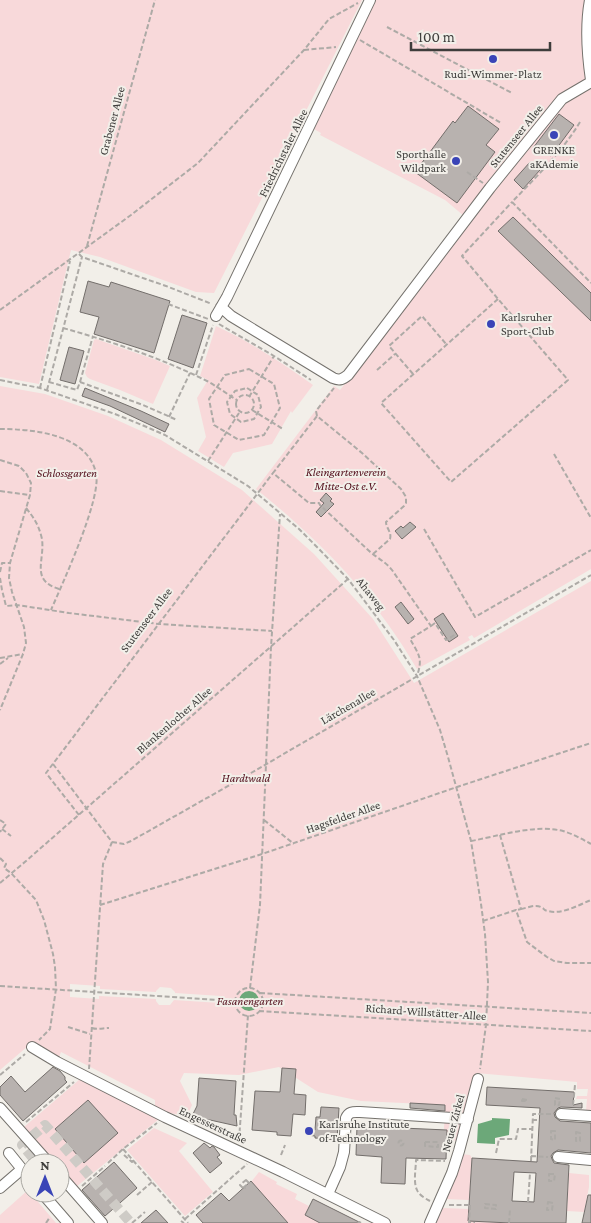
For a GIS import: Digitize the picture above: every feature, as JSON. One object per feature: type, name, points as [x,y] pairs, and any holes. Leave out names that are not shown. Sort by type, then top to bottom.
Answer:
[{"type":"street","name":"Friedrichstaler Allee","points":[[217,315],[370,0]]},
{"type":"street","points":[[590,0],[587,54],[591,81]]},
{"type":"street","name":"Stutenseer Allee","points":[[339,380],[344,379],[348,375],[490,188],[562,99],[591,81]]},
{"type":"street","points":[[217,315],[231,316],[339,380]]},
{"type":"street","name":"Engesserstraße","points":[[32,1047],[57,1062],[164,1117],[239,1150],[385,1223]]},
{"type":"street","name":"Neuer Zirkel","points":[[430,1223],[452,1173],[462,1143],[478,1079]]},
{"type":"street","points":[[0,1108],[40,1153]]},
{"type":"street","points":[[328,1194],[340,1167],[344,1152],[346,1118],[349,1113],[360,1112],[468,1119]]},
{"type":"street","points":[[556,1114],[591,1116]]},
{"type":"street","points":[[9,1153],[20,1167]]},
{"type":"street","points":[[554,1157],[591,1160]]},
{"type":"street","points":[[0,1188],[20,1171]]},
{"type":"street","points":[[70,1186],[102,1223]]},
{"type":"street","points":[[51,1203],[68,1223]]},
{"type":"path","name":"Grabener Allee","points":[[87,246],[155,0]]},
{"type":"path","points":[[0,310],[131,215],[198,163],[304,50],[329,19],[363,0]]},
{"type":"path","points":[[387,27],[512,93]]},
{"type":"path","points":[[353,36],[501,123]]},
{"type":"path","points":[[304,50],[349,46]]},
{"type":"path","points":[[498,299],[381,403],[451,482],[568,380],[462,256],[549,163],[580,122]]},
{"type":"path","points":[[467,172],[490,188]]},
{"type":"path","points":[[512,202],[591,283]]},
{"type":"path","points":[[78,254],[166,286],[217,315],[311,380]]},
{"type":"path","points":[[47,390],[82,257]]},
{"type":"path","points":[[40,388],[70,260]]},
{"type":"path","points":[[168,304],[217,315]]},
{"type":"path","points":[[196,376],[217,315]]},
{"type":"path","points":[[413,374],[389,346],[422,316],[447,345]]},
{"type":"path","points":[[63,328],[93,336],[156,358],[204,380],[237,400]]},
{"type":"path","points":[[50,382],[77,390],[93,336]]},
{"type":"path","points":[[377,370],[396,354]]},
{"type":"path","points":[[249,397],[274,356]]},
{"type":"path","points":[[249,369],[262,377],[274,384],[280,408],[264,435],[239,440],[214,425],[209,399],[224,375],[249,369]]},
{"type":"path","points":[[169,417],[190,373]]},
{"type":"path","name":"Ahaweg","points":[[0,380],[47,390],[115,414],[161,433],[259,493],[348,579],[389,633],[417,676],[440,730],[457,787],[470,841],[483,921],[488,982],[486,1025]]},
{"type":"path","name":"Stutenseer Allee","points":[[53,764],[317,416],[316,412],[339,380]]},
{"type":"path","points":[[80,382],[143,405],[177,420]]},
{"type":"path","points":[[247,388],[258,395],[261,408],[254,419],[241,422],[230,414],[227,402],[231,396],[235,391],[247,388]]},
{"type":"path","points":[[246,395],[249,397],[253,399],[254,406],[250,413],[244,414],[237,410],[235,403],[239,396],[246,395]]},
{"type":"path","points":[[252,410],[283,429]]},
{"type":"path","points":[[208,461],[240,412]]},
{"type":"path","points":[[317,416],[362,453],[406,497],[404,506],[386,522],[391,536],[390,539],[373,554]]},
{"type":"path","points":[[0,429],[40,432],[64,439],[82,450],[92,461],[97,475],[91,510],[51,610]]},
{"type":"path","points":[[554,454],[591,518]]},
{"type":"path","points":[[0,460],[19,466],[31,482],[30,495],[10,562],[9,578],[26,631],[26,643],[0,708]]},
{"type":"path","points":[[273,473],[309,503],[318,503],[366,549],[385,562],[431,626]]},
{"type":"path","points":[[0,491],[30,495]]},
{"type":"path","points":[[26,508],[38,523],[42,540],[40,567],[42,578],[50,586],[60,589]]},
{"type":"path","points":[[250,988],[260,904],[271,646],[280,513]]},
{"type":"path","points":[[424,529],[475,617],[591,550]]},
{"type":"path","points":[[0,572],[2,563],[10,562]]},
{"type":"path","name":"Lärchenallee","points":[[112,842],[122,844],[131,841],[591,575]]},
{"type":"path","points":[[0,578],[6,606],[17,605],[158,624],[272,631]]},
{"type":"path","name":"Blankenlocher Allee","points":[[0,883],[348,579]]},
{"type":"path","points":[[417,676],[421,665],[420,657],[410,639],[435,623],[446,640],[456,634]]},
{"type":"path","points":[[0,658],[23,654]]},
{"type":"path","points":[[0,664],[10,656]]},
{"type":"path","name":"Hagsfelder Allee","points":[[100,905],[294,844],[591,743]]},
{"type":"path","points":[[22,1125],[89,1069],[103,864],[112,842],[53,764],[46,773],[79,815]]},
{"type":"path","points":[[264,819],[294,844]]},
{"type":"path","points":[[0,820],[6,824],[0,832]]},
{"type":"path","points":[[2,829],[11,836]]},
{"type":"path","points":[[470,841],[528,830],[552,830],[569,833],[591,844]]},
{"type":"path","points":[[500,835],[521,909]]},
{"type":"path","points":[[0,858],[6,864],[4,868],[36,900],[50,939],[56,967],[56,989],[50,1029],[0,1075]]},
{"type":"path","points":[[483,921],[516,910],[540,906],[547,911],[559,911],[591,900]]},
{"type":"path","points":[[516,910],[527,942],[547,957],[568,963],[591,963]]},
{"type":"path","points":[[0,986],[235,1001]]},
{"type":"path","points":[[245,988],[250,988],[260,993],[263,1002],[259,1011],[248,1015],[238,1011],[235,1001],[239,992],[245,988]]},
{"type":"path","name":"Richard-Willstätter-Allee","points":[[260,993],[591,1013]]},
{"type":"path","name":"Richard-Willstätter-Allee","points":[[259,1011],[591,1031]]},
{"type":"path","points":[[239,1150],[248,1015]]},
{"type":"path","points":[[478,1079],[486,1025]]},
{"type":"path","points":[[68,1027],[91,1034]]},
{"type":"path","points":[[92,1028],[97,1030],[109,1028]]},
{"type":"path","points":[[573,1115],[575,1085]]},
{"type":"path","points":[[530,1161],[533,1114],[556,1114]]},
{"type":"path","points":[[108,1163],[164,1117]]},
{"type":"path","points":[[532,1120],[540,1120]]},
{"type":"path","points":[[496,1154],[499,1139],[516,1139],[518,1129],[532,1129]]},
{"type":"path","points":[[364,1139],[377,1140],[377,1144],[364,1144],[364,1139]]},
{"type":"path","points":[[425,1142],[438,1142],[438,1147],[425,1146],[425,1142]]},
{"type":"path","points":[[280,1155],[285,1145]]},
{"type":"path","points":[[123,1149],[183,1221],[188,1223]]},
{"type":"path","points":[[124,1155],[130,1161],[132,1162],[133,1160]]},
{"type":"path","points":[[416,1160],[447,1161],[447,1156]]},
{"type":"path","points":[[531,1156],[554,1157]]},
{"type":"path","points":[[183,1221],[254,1158]]},
{"type":"path","points":[[100,1170],[105,1166]]},
{"type":"path","points":[[528,1202],[530,1173]]},
{"type":"path","points":[[136,1195],[152,1182]]},
{"type":"path","points":[[470,1204],[469,1222],[475,1223]]},
{"type":"path","points":[[509,1223],[510,1210]]},
{"type":"path","points":[[132,1223],[145,1212]]},
{"type":"green space","points":[[0,0],[362,0],[214,293],[196,292],[100,257],[71,250],[39,384],[0,377]]},
{"type":"green space","name":"Karlsruher Sport-Club","points":[[374,0],[591,0],[591,569],[476,637],[474,638],[472,635],[468,637],[470,640],[417,669],[384,618],[345,571],[280,508],[256,489],[334,386],[340,390],[435,270],[470,221],[445,200],[320,135],[321,133],[312,128]]},
{"type":"green space","points":[[216,326],[266,353],[313,385],[292,413],[291,411],[272,444],[233,453],[224,467],[198,451],[206,437],[197,398],[208,380],[200,376]]},
{"type":"green space","points":[[96,339],[170,366],[153,404],[87,377],[85,373],[94,340]]},
{"type":"green space","name":"Hardtwald","points":[[0,386],[45,394],[108,416],[161,440],[242,490],[314,554],[373,619],[414,683],[591,581],[591,1111],[586,1111],[587,1099],[576,1099],[577,1096],[587,1096],[588,1089],[577,1089],[577,1082],[476,1073],[458,1141],[447,1139],[447,1130],[444,1129],[445,1105],[361,1101],[318,1092],[279,1067],[239,1075],[184,1073],[180,1081],[192,1105],[187,1116],[155,1109],[155,1100],[61,1052],[57,1062],[28,1046],[0,1070]],"holes":[[[70,984],[100,986],[100,989],[156,992],[160,987],[171,988],[175,993],[221,996],[220,1003],[174,1000],[170,1005],[159,1005],[156,999],[99,996],[99,999],[70,997]]]},
{"type":"green space","points":[[80,1079],[159,1119],[76,1187],[70,1180],[70,1153],[46,1153],[24,1127]],"holes":[[[88,1100],[117,1133],[84,1162],[55,1129]]]},
{"type":"green space","points":[[154,1128],[187,1143],[179,1151],[213,1192],[185,1216],[127,1150]]},
{"type":"green space","points":[[461,1154],[470,1155],[472,1158],[469,1200],[445,1199]]},
{"type":"green space","points":[[259,1172],[277,1182],[276,1184],[297,1194],[295,1199],[309,1206],[305,1215],[320,1223],[284,1223],[251,1182]]},
{"type":"green space","points":[[569,1173],[589,1175],[589,1187],[584,1212],[567,1211]]},
{"type":"green space","points":[[20,1197],[20,1203],[39,1203],[56,1223],[0,1223],[0,1215]]},
{"type":"green space","points":[[443,1208],[469,1209],[502,1223],[436,1223]]},
{"type":"shaded area","points":[[249,991],[256,994],[259,1001],[256,1008],[249,1011],[242,1008],[239,1001],[242,994]]},
{"type":"shaded area","points":[[492,1118],[510,1119],[509,1135],[495,1138],[495,1144],[477,1143],[478,1124],[492,1120]]},
{"type":"building","name":"Sporthalle Wildpark","points":[[468,106],[499,129],[486,145],[495,152],[457,203],[415,172],[453,121],[455,123]]},
{"type":"building","name":"GRENKE aKAdemie","points":[[559,114],[574,125],[551,156],[541,149],[539,153],[533,148]]},
{"type":"building","points":[[530,162],[540,170],[523,189],[514,180]]},
{"type":"building","points":[[513,217],[591,293],[591,321],[498,231]]},
{"type":"building","points":[[88,281],[109,287],[111,282],[170,301],[154,353],[94,334],[99,317],[80,312]]},
{"type":"building","points":[[182,315],[207,323],[193,368],[168,359]]},
{"type":"building","points":[[69,347],[84,351],[75,384],[60,380]]},
{"type":"building","points":[[85,388],[169,424],[165,432],[110,406],[82,396]]},
{"type":"building","points":[[326,493],[334,504],[321,517],[316,512],[324,503],[320,500]]},
{"type":"building","points":[[410,522],[416,527],[402,539],[395,531],[401,526],[403,528]]},
{"type":"building","points":[[401,602],[414,619],[408,624],[395,607]]},
{"type":"building","points":[[443,613],[458,636],[449,642],[434,619]]},
{"type":"building","points":[[53,1067],[60,1071],[67,1082],[23,1121],[0,1095],[0,1087],[11,1076],[25,1092]]},
{"type":"building","points":[[282,1068],[296,1069],[294,1094],[306,1095],[305,1115],[293,1114],[291,1136],[277,1135],[277,1132],[252,1130],[255,1091],[280,1092]]},
{"type":"building","points":[[199,1078],[236,1081],[234,1115],[236,1115],[237,1126],[192,1116],[197,1106]]},
{"type":"building","points":[[487,1087],[574,1092],[573,1105],[582,1103],[582,1108],[561,1107],[554,1113],[555,1117],[560,1121],[591,1123],[591,1153],[558,1150],[551,1156],[554,1163],[569,1165],[566,1223],[468,1221],[472,1158],[537,1162],[540,1108],[486,1105]],"holes":[[[514,1172],[536,1173],[534,1202],[512,1201]]]},
{"type":"building","points":[[88,1100],[118,1133],[84,1163],[55,1129]]},
{"type":"building","points":[[410,1103],[445,1105],[445,1111],[410,1108]]},
{"type":"building","points":[[321,1107],[339,1108],[337,1140],[315,1138],[315,1136],[306,1135],[315,1130],[316,1117],[320,1117]]},
{"type":"building","points":[[357,1126],[447,1130],[446,1159],[406,1158],[405,1184],[381,1183],[382,1157],[356,1155]]},
{"type":"building","points":[[204,1143],[210,1148],[214,1147],[220,1155],[217,1157],[222,1163],[210,1173],[193,1153]]},
{"type":"building","points":[[114,1162],[137,1188],[105,1216],[82,1190]]},
{"type":"building","points":[[251,1181],[288,1223],[203,1223],[196,1215],[221,1193],[229,1201]]},
{"type":"building","points":[[588,1195],[591,1195],[591,1223],[582,1223]]},
{"type":"building","points":[[313,1199],[361,1223],[320,1223],[305,1215]]},
{"type":"building","points":[[156,1210],[168,1223],[141,1223],[149,1216]]},
{"type":"tunnel","points":[[29,1153],[22,1145],[45,1125],[70,1153]]},
{"type":"tunnel","points":[[70,1153],[131,1223]]},
{"type":"place","name":"Rudi-Wimmer-Platz","points":[[493,59]]},
{"type":"place","name":"GRENKE aKAdemie","points":[[554,135]]},
{"type":"place","name":"Sporthalle Wildpark","points":[[456,161]]},
{"type":"place","name":"Karlsruher Sport-Club","points":[[491,324]]},
{"type":"place","name":"Karlsruhe Institute of Technology","points":[[309,1131]]},
{"type":"park label","name":"Schlossgarten","points":[[67,473]]},
{"type":"park label","name":"Kleingartenverein Mitte-Ost e.V.","points":[[346,479]]},
{"type":"park label","name":"Fasanengarten","points":[[250,1001]]}]
